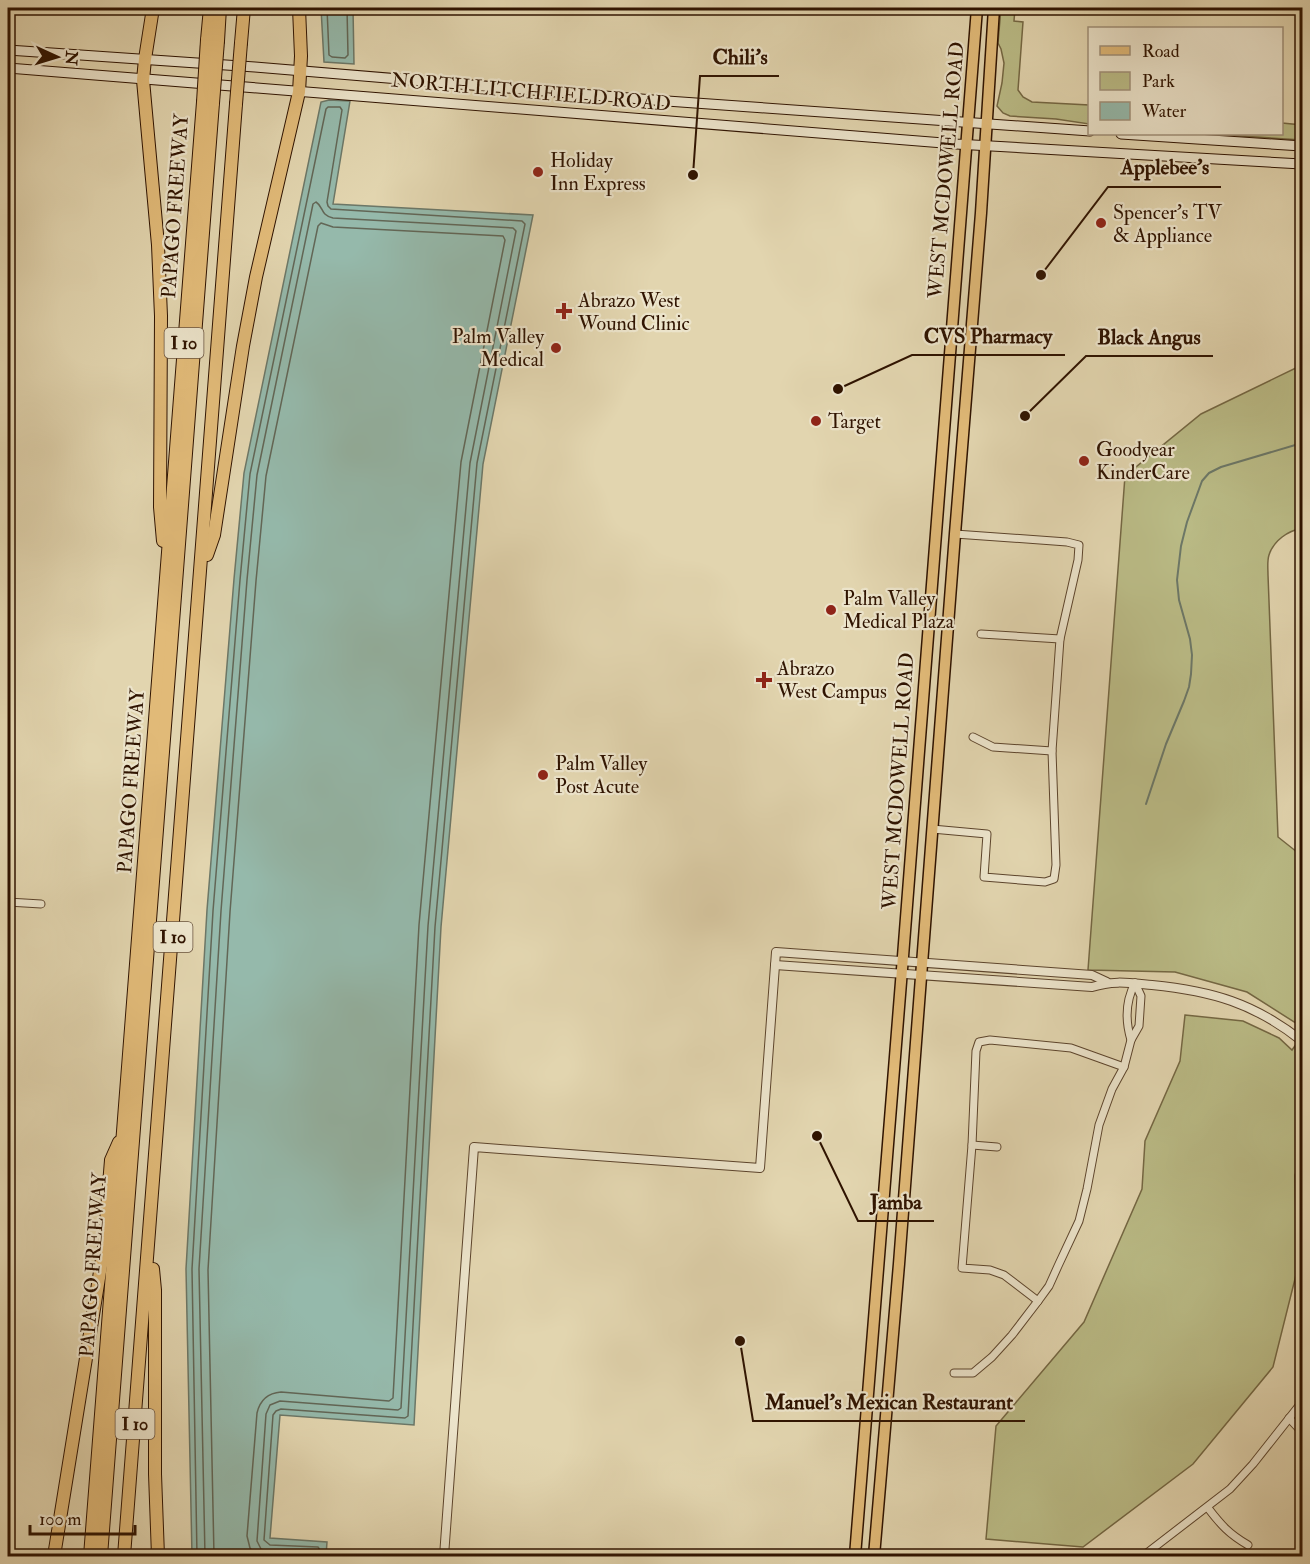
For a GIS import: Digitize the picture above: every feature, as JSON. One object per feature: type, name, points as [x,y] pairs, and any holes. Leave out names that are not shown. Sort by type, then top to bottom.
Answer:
[{"type":"highway","points":[[153,8],[143,80],[158,245],[161,316],[160,507],[166,584]]},
{"type":"highway","name":"PAPAGO FREEWAY","points":[[90,1557],[166,584],[208,102],[212,40],[210,8]]},
{"type":"highway","points":[[212,40],[220,8]]},
{"type":"highway","name":"I 10","points":[[124,1557],[244,8]]},
{"type":"highway","points":[[201,573],[214,535],[252,299],[299,92],[301,70],[299,8]]},
{"type":"highway","points":[[101,1557],[208,102]]},
{"type":"highway","points":[[54,1557],[104,1247],[111,1160],[123,1132]]},
{"type":"highway","points":[[150,1238],[155,1290],[155,1464],[158,1557]]},
{"type":"main road","name":"WEST MCDOWELL ROAD","points":[[855,1557],[977,8]]},
{"type":"main road","name":"WEST MCDOWELL ROAD","points":[[874,1557],[986,146],[994,8]]},
{"type":"main road","name":"NORTH LITCHFIELD ROAD","points":[[8,50],[301,70],[583,94],[1088,131]]},
{"type":"main road","name":"NORTH LITCHFIELD ROAD","points":[[8,68],[986,146],[1302,164]]},
{"type":"main road","points":[[1136,135],[1302,146]]},
{"type":"main road","points":[[948,372],[968,374]]},
{"type":"main road","points":[[868,1388],[888,1389]]},
{"type":"street","points":[[932,829],[987,834],[984,877],[1045,882],[1054,879],[1056,866],[1052,751],[1060,639],[1078,561],[1079,545],[1067,542],[955,534]]},
{"type":"street","points":[[981,634],[1060,639]]},
{"type":"street","points":[[973,736],[993,747],[1052,751]]},
{"type":"street","points":[[8,902],[41,904]]},
{"type":"street","points":[[444,1557],[474,1147],[760,1168],[776,952],[1092,975],[1107,982]]},
{"type":"street","points":[[775,965],[1092,987],[1107,982],[1189,989],[1228,999],[1251,1008],[1269,1017],[1301,1040]]},
{"type":"street","points":[[954,1373],[973,1373],[992,1357],[1012,1335],[1049,1286],[1079,1221],[1099,1125],[1112,1089],[1124,1067],[1131,1040],[1139,1026],[1141,996],[1135,983]]},
{"type":"street","points":[[1131,1040],[1126,1025],[1129,995],[1135,983]]},
{"type":"street","points":[[1038,1301],[1004,1275],[990,1270],[962,1268],[972,1145],[976,1051],[979,1042],[990,1040],[1071,1048],[1124,1067]]},
{"type":"street","points":[[972,1145],[997,1148]]},
{"type":"street","points":[[1143,1557],[1230,1490],[1302,1402]]},
{"type":"street","points":[[1289,1418],[1302,1432]]},
{"type":"street","points":[[1208,1508],[1232,1536],[1248,1545]]},
{"type":"green space","points":[[1001,8],[1015,8],[1014,21],[1023,22],[1018,90],[1023,97],[1032,102],[1088,105],[1088,124],[1010,116],[1003,113],[997,106],[1004,63],[998,43]]},
{"type":"green space","points":[[1283,123],[1302,125],[1302,140],[1225,135],[1283,135]]},
{"type":"green space","points":[[1302,365],[1302,528],[1292,531],[1278,541],[1271,550],[1268,565],[1278,837],[1302,856],[1302,1027],[1247,992],[1175,972],[1088,970],[1125,476],[1201,414]]},
{"type":"green space","points":[[1185,1015],[1243,1021],[1279,1038],[1292,1050],[1302,1036],[1302,1155],[1295,1175],[1297,1271],[1273,1367],[1193,1464],[1083,1547],[986,1539],[996,1426],[1084,1322],[1142,1189],[1145,1141],[1180,1061]]},
{"type":"water","points":[[321,8],[353,8],[354,64],[324,62]]},
{"type":"water","points":[[350,101],[333,204],[533,215],[483,464],[441,927],[414,1425],[280,1415],[270,1538],[327,1542],[326,1556],[192,1556],[186,1269],[207,910],[234,579],[244,473],[321,102]]},
{"type":"waterway","points":[[1146,804],[1166,744],[1189,687],[1192,655],[1179,600],[1177,580],[1181,546],[1187,522],[1202,481],[1209,473],[1221,467],[1302,443]]},
{"type":"place","name":"Holiday Inn Express","points":[[538,172]]},
{"type":"place","name":"Chili's","points":[[693,175]]},
{"type":"place","name":"Spencer's TV & Appliance","points":[[1101,223]]},
{"type":"place","name":"Applebee's","points":[[1041,275]]},
{"type":"place","name":"Abrazo West Wound Clinic","points":[[564,311]]},
{"type":"place","name":"Palm Valley Medical","points":[[556,348]]},
{"type":"place","name":"CVS Pharmacy","points":[[838,389]]},
{"type":"place","name":"Black Angus","points":[[1025,416]]},
{"type":"place","name":"Target","points":[[816,421]]},
{"type":"place","name":"Goodyear KinderCare","points":[[1084,461]]},
{"type":"place","name":"Palm Valley Medical Plaza","points":[[831,610]]},
{"type":"place","name":"Abrazo West Campus","points":[[764,680]]},
{"type":"place","name":"Palm Valley Post Acute","points":[[543,775]]},
{"type":"place","name":"Jamba","points":[[817,1136]]},
{"type":"place","name":"Manuel's Mexican Restaurant","points":[[740,1341]]}]
